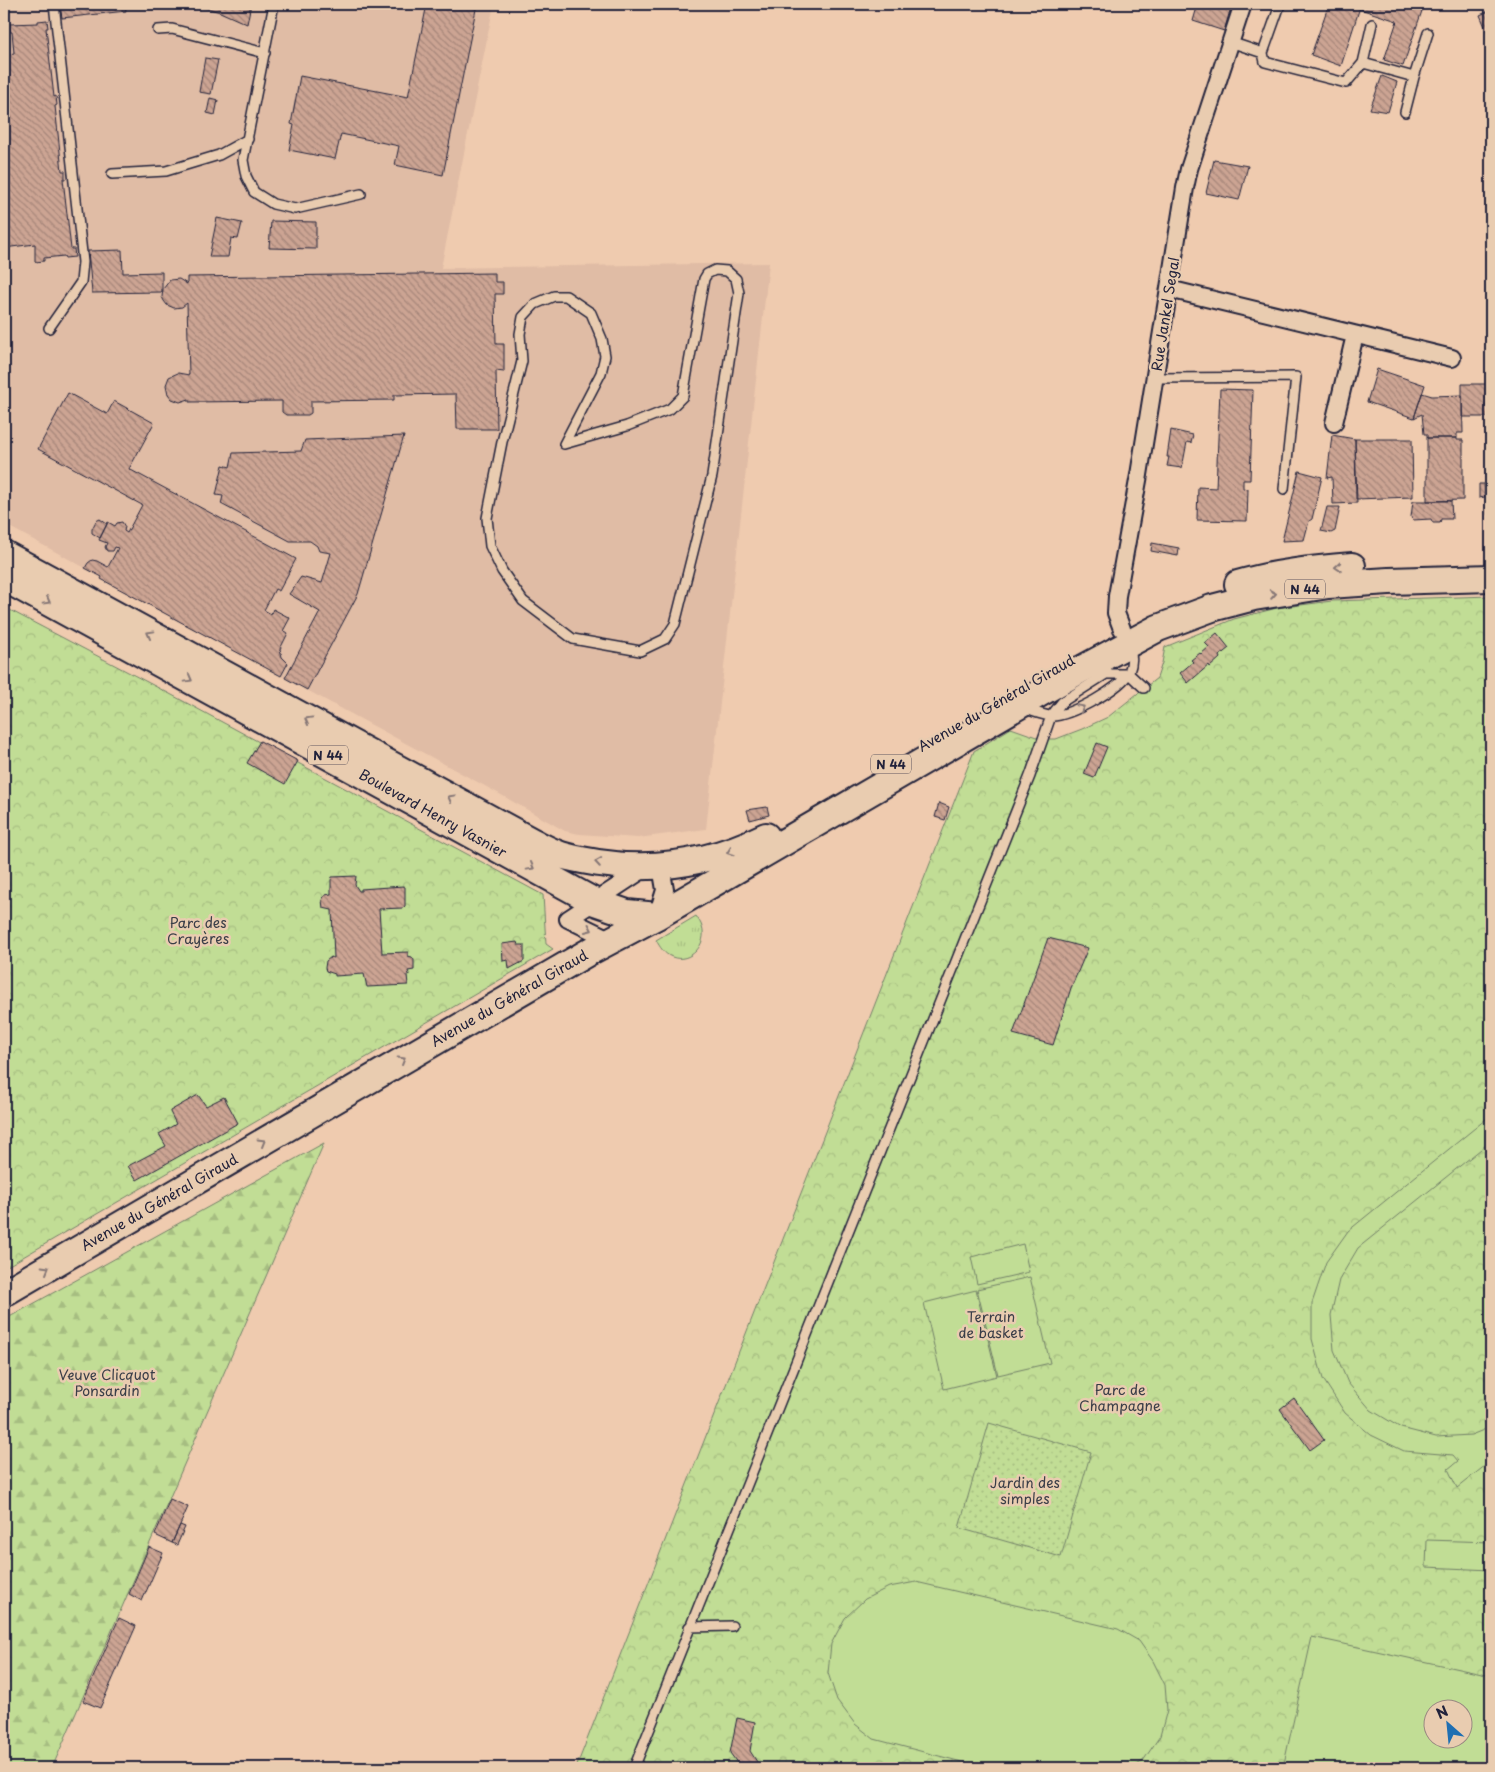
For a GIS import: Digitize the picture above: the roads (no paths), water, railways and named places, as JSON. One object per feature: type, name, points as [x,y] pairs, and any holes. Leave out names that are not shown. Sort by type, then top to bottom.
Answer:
[{"type":"main road","name":"Boulevard Henry Vasnier","points":[[4,554],[533,842],[562,855],[585,860],[617,866],[654,866]]},
{"type":"main road","name":"Avenue du Général Giraud","points":[[4,1293],[611,940],[657,916],[1017,707],[1114,655],[1152,615],[1206,594],[1250,581],[1315,568],[1491,561]]},
{"type":"main road","name":"Boulevard Henry Vasnier","points":[[4,578],[595,902],[628,914],[657,916]]},
{"type":"main road","name":"N 44","points":[[1114,655],[1167,624],[1212,608],[1254,597],[1337,585],[1389,581],[1491,578]]},
{"type":"main road","name":"Avenue du Général Giraud","points":[[654,866],[677,865],[717,856],[747,846],[1114,655]]},
{"type":"street","name":"Rue Jankel Segal","points":[[1114,655],[1117,596],[1189,169],[1243,4]]},
{"type":"street","points":[[1169,289],[1452,358]]},
{"type":"street","points":[[1334,422],[1355,335]]},
{"type":"street","points":[[611,940],[568,920],[654,866],[665,890],[657,916]]},
{"type":"lane","points":[[49,328],[81,282],[83,262],[54,4]]},
{"type":"lane","points":[[274,4],[244,160],[246,176],[254,192],[273,204],[295,209],[361,194]]},
{"type":"lane","points":[[1280,5],[1263,53],[1265,62],[1346,83],[1363,63],[1372,24]]},
{"type":"lane","points":[[158,30],[172,29],[264,53]]},
{"type":"lane","points":[[1405,112],[1428,33]]},
{"type":"lane","points":[[1230,42],[1263,53]]},
{"type":"lane","points":[[1363,63],[1414,77]]},
{"type":"lane","points":[[112,174],[166,171],[220,155],[248,138]]},
{"type":"lane","points":[[715,270],[726,271],[736,279],[739,292],[712,476],[675,624],[665,639],[640,651],[573,639],[523,601],[502,571],[490,546],[487,518],[502,442],[522,361],[520,334],[523,317],[535,304],[554,296],[566,296],[591,313],[602,339],[605,356],[602,374],[564,444],[627,426],[661,413],[670,409],[684,396],[704,279],[707,274],[715,270]]},
{"type":"lane","points":[[1154,378],[1296,376],[1284,489]]},
{"type":"lane","points":[[1114,655],[1129,674]]},
{"type":"lane","points":[[1114,655],[1129,674],[1144,688]]},
{"type":"lane","points":[[634,1768],[1015,812],[1051,716],[1062,702],[1114,655]]},
{"type":"lane","name":"Avenue du Général Giraud","points":[[1017,707],[1051,716],[1074,712],[1107,693],[1129,674]]},
{"type":"lane","points":[[689,1627],[732,1626]]},
{"type":"park label","name":"Parc des Crayères","points":[[198,930]]},
{"type":"park label","name":"Terrain de basket","points":[[991,1324]]},
{"type":"park label","name":"Veuve Clicquot Ponsardin","points":[[107,1382]]},
{"type":"park label","name":"Parc de Champagne","points":[[1120,1398]]},
{"type":"park label","name":"Jardin des simples","points":[[1025,1490]]}]
